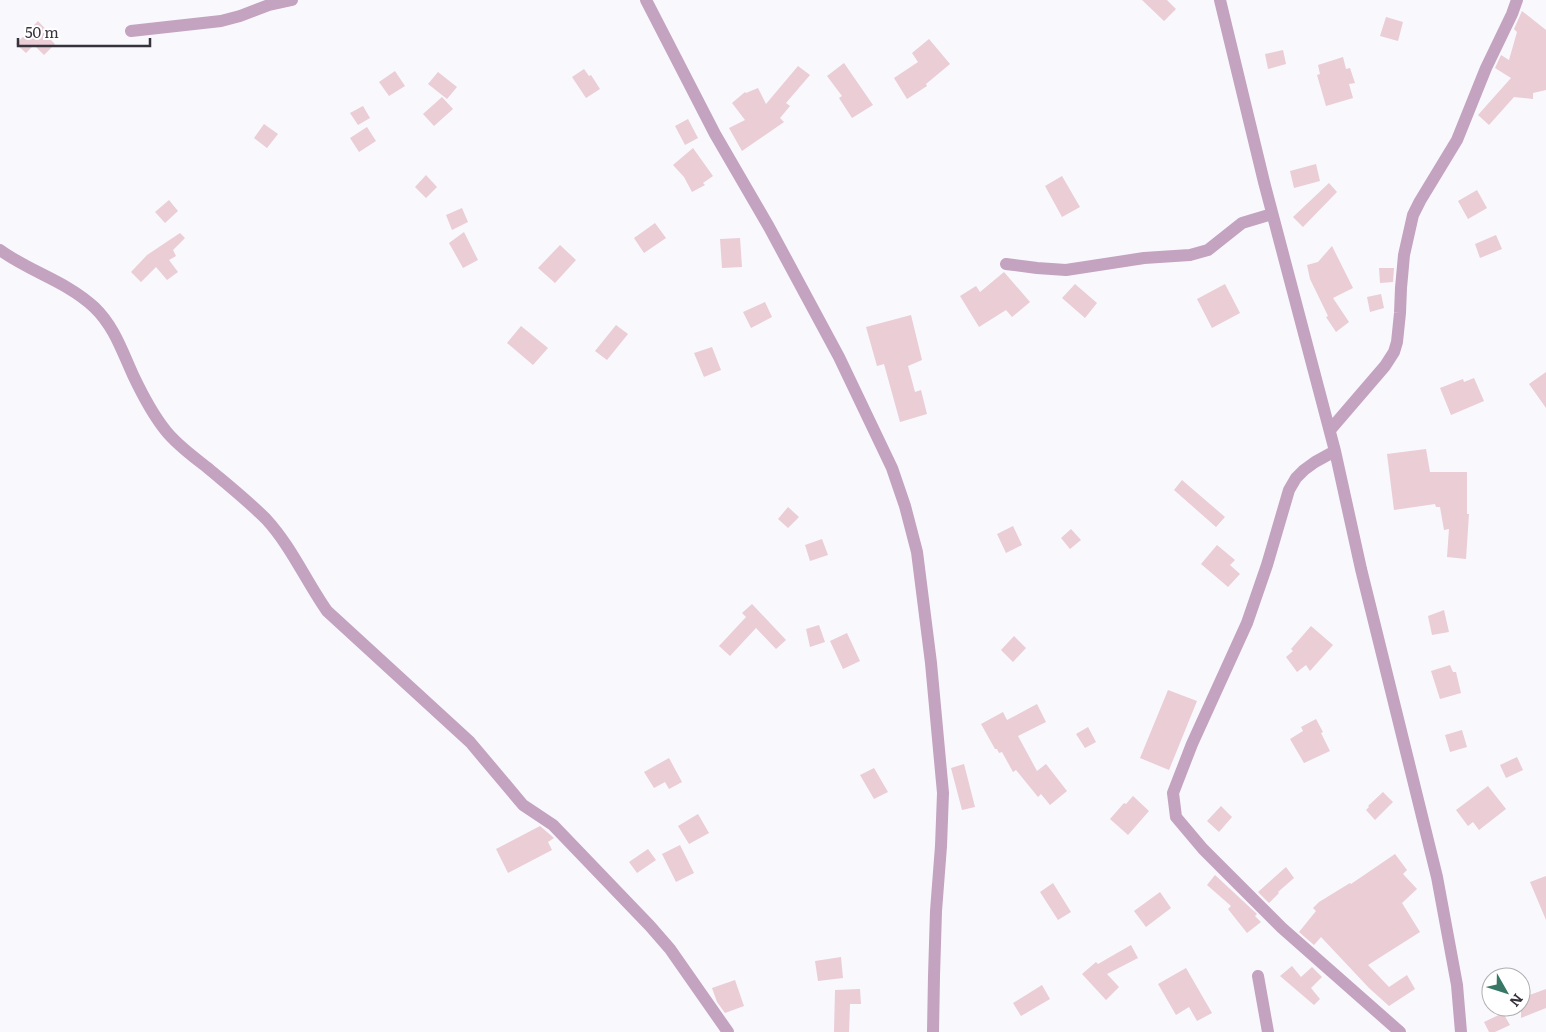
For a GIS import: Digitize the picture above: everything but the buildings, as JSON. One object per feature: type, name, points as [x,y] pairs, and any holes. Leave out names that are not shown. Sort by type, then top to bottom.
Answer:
[{"type":"street","points":[[131,31],[221,21],[269,5],[292,0]]},
{"type":"street","points":[[646,0],[715,134],[769,227],[839,358],[892,468],[905,506],[916,552],[931,663],[943,793],[942,846],[936,912],[933,1032]]},
{"type":"street","points":[[1220,0],[1272,214],[1330,430],[1361,570],[1437,877],[1456,985],[1461,1032]]},
{"type":"street","points":[[1330,430],[1385,366],[1394,352],[1397,342],[1404,255],[1414,215],[1420,201],[1456,140],[1517,0]]},
{"type":"street","points":[[1006,264],[1066,270],[1144,258],[1197,254],[1208,250],[1242,223],[1272,214]]},
{"type":"street","points":[[0,250],[65,285],[82,296],[96,309],[114,332],[134,378],[166,431],[178,444],[231,487],[266,520],[286,545],[327,611],[470,742],[496,771],[518,801],[528,810],[553,825],[650,926],[670,950],[728,1032]]},
{"type":"street","points":[[1335,451],[1304,470],[1288,490],[1267,564],[1247,623],[1192,744],[1173,793],[1176,817],[1202,849],[1282,928],[1400,1032]]},
{"type":"street","points":[[1258,976],[1268,1032]]}]
